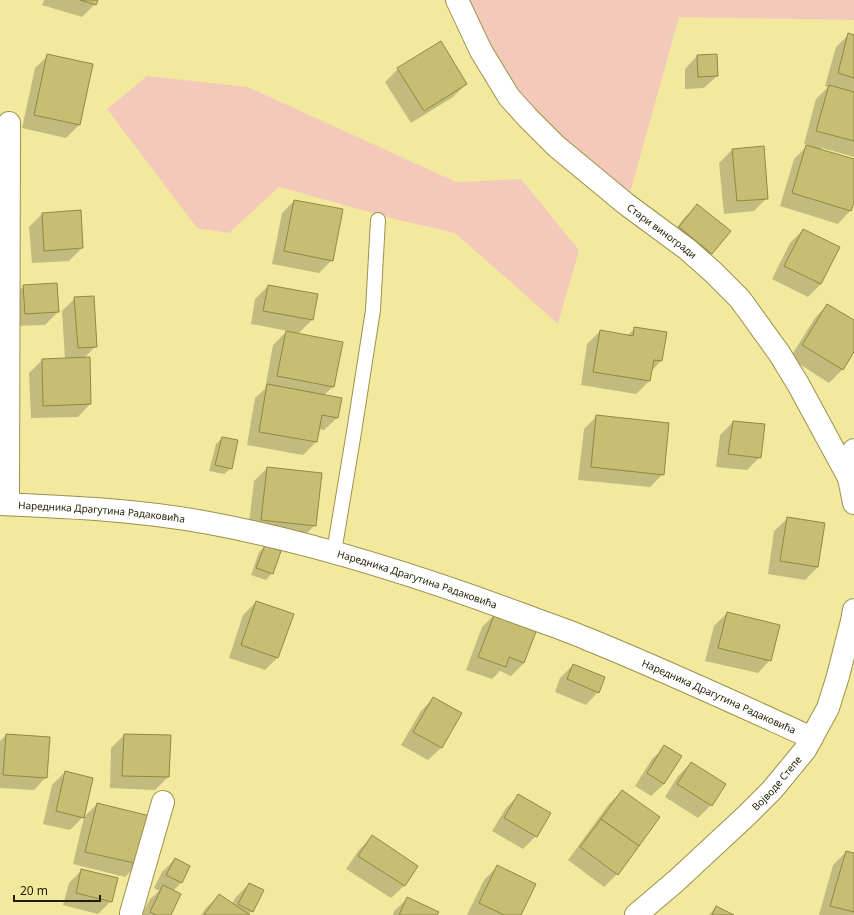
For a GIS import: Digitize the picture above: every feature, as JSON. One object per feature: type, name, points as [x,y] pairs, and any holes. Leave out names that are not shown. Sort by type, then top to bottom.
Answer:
[{"type":"street","name":"Стари виногради","points":[[457,0],[481,51],[509,97],[528,118],[556,146],[620,200],[687,249],[740,299],[779,353],[798,384],[849,478]]},
{"type":"street","points":[[4,504],[9,123]]},
{"type":"street","points":[[854,450],[849,478],[854,501]]},
{"type":"street","name":"Наредника Драгутина Радаковића","points":[[4,504],[100,509],[209,523],[334,552],[452,588],[584,637],[712,692],[812,738]]},
{"type":"street","name":"Војводе Степе","points":[[636,915],[676,881],[747,815],[791,768],[812,738],[828,708],[838,676],[854,610]]},
{"type":"street","points":[[131,915],[130,913],[163,802]]},
{"type":"lane","points":[[334,552],[373,310],[378,220]]},
{"type":"shaded area","points":[[466,0],[854,0],[854,20],[679,17],[628,200],[520,101]]},
{"type":"shaded area","points":[[147,76],[248,87],[456,182],[521,179],[579,250],[558,324],[455,233],[399,220],[279,187],[229,233],[197,228],[107,109]]},
{"type":"building","points":[[80,0],[98,0],[96,5]]},
{"type":"building","points":[[848,33],[854,35],[854,78],[838,73]]},
{"type":"building","points":[[441,41],[467,84],[424,111],[397,68]]},
{"type":"building","points":[[47,54],[93,64],[80,125],[34,115]]},
{"type":"building","points":[[717,54],[718,76],[698,77],[697,55]]},
{"type":"building","points":[[829,85],[854,92],[854,141],[816,131]]},
{"type":"building","points":[[806,145],[854,159],[854,203],[851,211],[792,193]]},
{"type":"building","points":[[764,146],[768,199],[737,201],[732,149]]},
{"type":"building","points":[[294,200],[343,209],[333,261],[284,251]]},
{"type":"building","points":[[697,204],[731,231],[712,254],[679,227]]},
{"type":"building","points":[[81,210],[83,248],[44,251],[42,213]]},
{"type":"building","points":[[803,229],[840,247],[821,284],[784,266]]},
{"type":"building","points":[[57,283],[59,312],[25,314],[23,285]]},
{"type":"building","points":[[268,285],[318,294],[313,320],[263,311]]},
{"type":"building","points":[[94,296],[97,347],[78,348],[74,297]]},
{"type":"building","points":[[827,304],[854,320],[854,352],[843,370],[802,345]]},
{"type":"building","points":[[634,327],[667,332],[662,361],[654,360],[650,381],[593,372],[600,330],[633,336]]},
{"type":"building","points":[[286,331],[343,342],[334,387],[277,376]]},
{"type":"building","points":[[90,357],[91,404],[43,406],[42,359]]},
{"type":"building","points":[[267,384],[342,398],[338,418],[322,415],[317,442],[259,432]]},
{"type":"building","points":[[596,415],[669,423],[664,475],[591,467]]},
{"type":"building","points":[[733,421],[765,424],[761,458],[728,454]]},
{"type":"building","points":[[222,437],[238,440],[232,469],[215,465]]},
{"type":"building","points":[[267,467],[322,473],[316,526],[261,520]]},
{"type":"building","points":[[787,517],[825,523],[818,567],[780,561]]},
{"type":"building","points":[[265,545],[281,551],[273,574],[256,568]]},
{"type":"building","points":[[256,601],[294,614],[278,658],[241,645]]},
{"type":"building","points":[[727,612],[780,625],[771,661],[718,648]]},
{"type":"building","points":[[495,613],[537,629],[524,663],[509,657],[506,667],[478,657]]},
{"type":"building","points":[[573,664],[605,677],[599,693],[567,679]]},
{"type":"building","points":[[433,697],[462,713],[442,748],[413,732]]},
{"type":"building","points":[[6,734],[50,737],[47,778],[3,775]]},
{"type":"building","points":[[124,734],[171,735],[169,777],[122,776]]},
{"type":"building","points":[[664,745],[682,756],[664,784],[647,773]]},
{"type":"building","points":[[691,762],[726,784],[712,806],[677,784]]},
{"type":"building","points":[[65,771],[93,778],[84,818],[56,811]]},
{"type":"building","points":[[622,790],[660,817],[639,846],[601,819]]},
{"type":"building","points":[[518,794],[551,813],[537,837],[504,818]]},
{"type":"building","points":[[97,803],[150,816],[139,864],[85,852]]},
{"type":"building","points":[[601,819],[639,846],[618,875],[580,847]]},
{"type":"building","points":[[372,835],[418,866],[405,886],[358,856]]},
{"type":"building","points":[[846,851],[854,853],[854,912],[830,906]]},
{"type":"building","points":[[175,858],[190,866],[182,883],[166,875]]},
{"type":"building","points":[[497,865],[536,884],[521,915],[504,915],[479,903]]},
{"type":"building","points":[[81,869],[118,878],[112,902],[76,893]]},
{"type":"building","points":[[249,883],[264,890],[253,912],[238,904]]},
{"type":"building","points":[[163,885],[181,894],[171,915],[156,915],[150,912]]},
{"type":"building","points":[[219,894],[250,915],[204,915]]},
{"type":"building","points":[[407,897],[439,912],[437,915],[399,915]]},
{"type":"building","points":[[716,906],[734,915],[712,915]]}]
